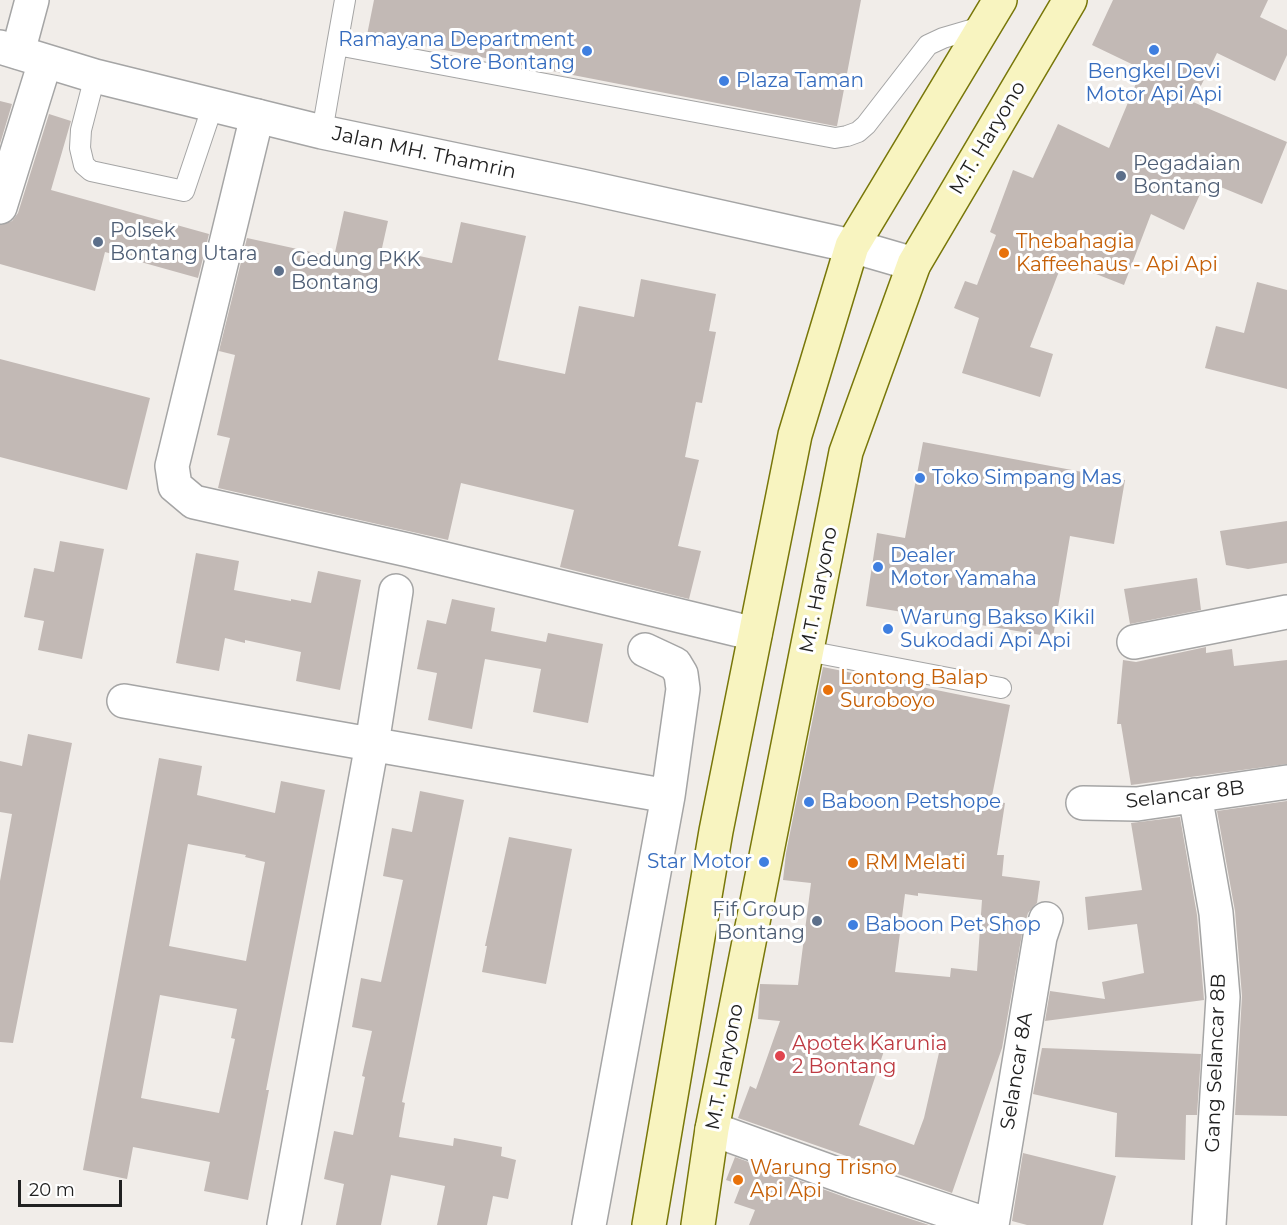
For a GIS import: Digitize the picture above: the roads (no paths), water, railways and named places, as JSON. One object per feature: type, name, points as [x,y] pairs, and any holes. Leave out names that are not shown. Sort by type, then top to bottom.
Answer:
[{"type":"main road","name":"M.T. Haryono","points":[[698,1225],[712,1129],[846,452],[914,264],[1070,0]]},
{"type":"main road","points":[[649,1225],[716,831],[795,435],[852,246],[992,13]]},
{"type":"street","points":[[0,207],[21,54],[32,0]]},
{"type":"street","name":"Jalan MH. Thamrin","points":[[21,54],[95,76],[322,132],[852,246],[914,264]]},
{"type":"street","points":[[257,116],[172,466],[175,486],[194,502],[408,550],[755,634]]},
{"type":"street","points":[[284,1225],[372,744],[396,591]]},
{"type":"street","points":[[1134,642],[1287,612]]},
{"type":"street","points":[[589,1225],[668,796],[683,688],[681,674],[675,664],[645,650]]},
{"type":"street","points":[[124,701],[668,796]]},
{"type":"street","name":"Selancar 8B","points":[[1083,803],[1137,804],[1287,782]]},
{"type":"street","name":"Gang Selancar 8B","points":[[1195,795],[1216,913],[1223,997],[1209,1225]]},
{"type":"street","name":"Selancar 8A","points":[[991,1225],[1040,938],[1046,919]]},
{"type":"street","points":[[712,1129],[856,1181],[991,1225]]},
{"type":"lane","points":[[322,132],[345,0]]},
{"type":"lane","points":[[337,45],[835,138],[858,132],[866,125],[928,45],[992,13]]},
{"type":"lane","points":[[95,76],[81,130],[80,148],[84,165],[91,171],[184,191],[213,105]]},
{"type":"lane","points":[[807,651],[1001,688]]},
{"type":"place","name":"Bengkel Devi Motor Api Api","points":[[1154,50]]},
{"type":"place","name":"Ramayana Department Store Bontang","points":[[587,51]]},
{"type":"place","name":"Plaza Taman","points":[[724,81]]},
{"type":"place","name":"Pegadaian Bontang","points":[[1121,176]]},
{"type":"place","name":"Polsek Bontang Utara","points":[[98,242]]},
{"type":"place","name":"Thebahagia Kaffeehaus - Api Api","points":[[1004,253]]},
{"type":"place","name":"Gedung PKK Bontang","points":[[279,271]]},
{"type":"place","name":"Toko Simpang Mas","points":[[920,478]]},
{"type":"place","name":"Dealer Motor Yamaha","points":[[878,567]]},
{"type":"place","name":"Warung Bakso Kikil Sukodadi Api Api","points":[[888,629]]},
{"type":"place","name":"Lontong Balap Suroboyo","points":[[828,690]]},
{"type":"place","name":"Baboon Petshope","points":[[809,802]]},
{"type":"place","name":"Star Motor","points":[[764,862]]},
{"type":"place","name":"RM Melati","points":[[853,863]]},
{"type":"place","name":"Fif Group Bontang","points":[[817,921]]},
{"type":"place","name":"Baboon Pet Shop","points":[[853,925]]},
{"type":"place","name":"Apotek Karunia 2 Bontang","points":[[780,1056]]},
{"type":"place","name":"Warung Trisno Api Api","points":[[738,1180]]}]
